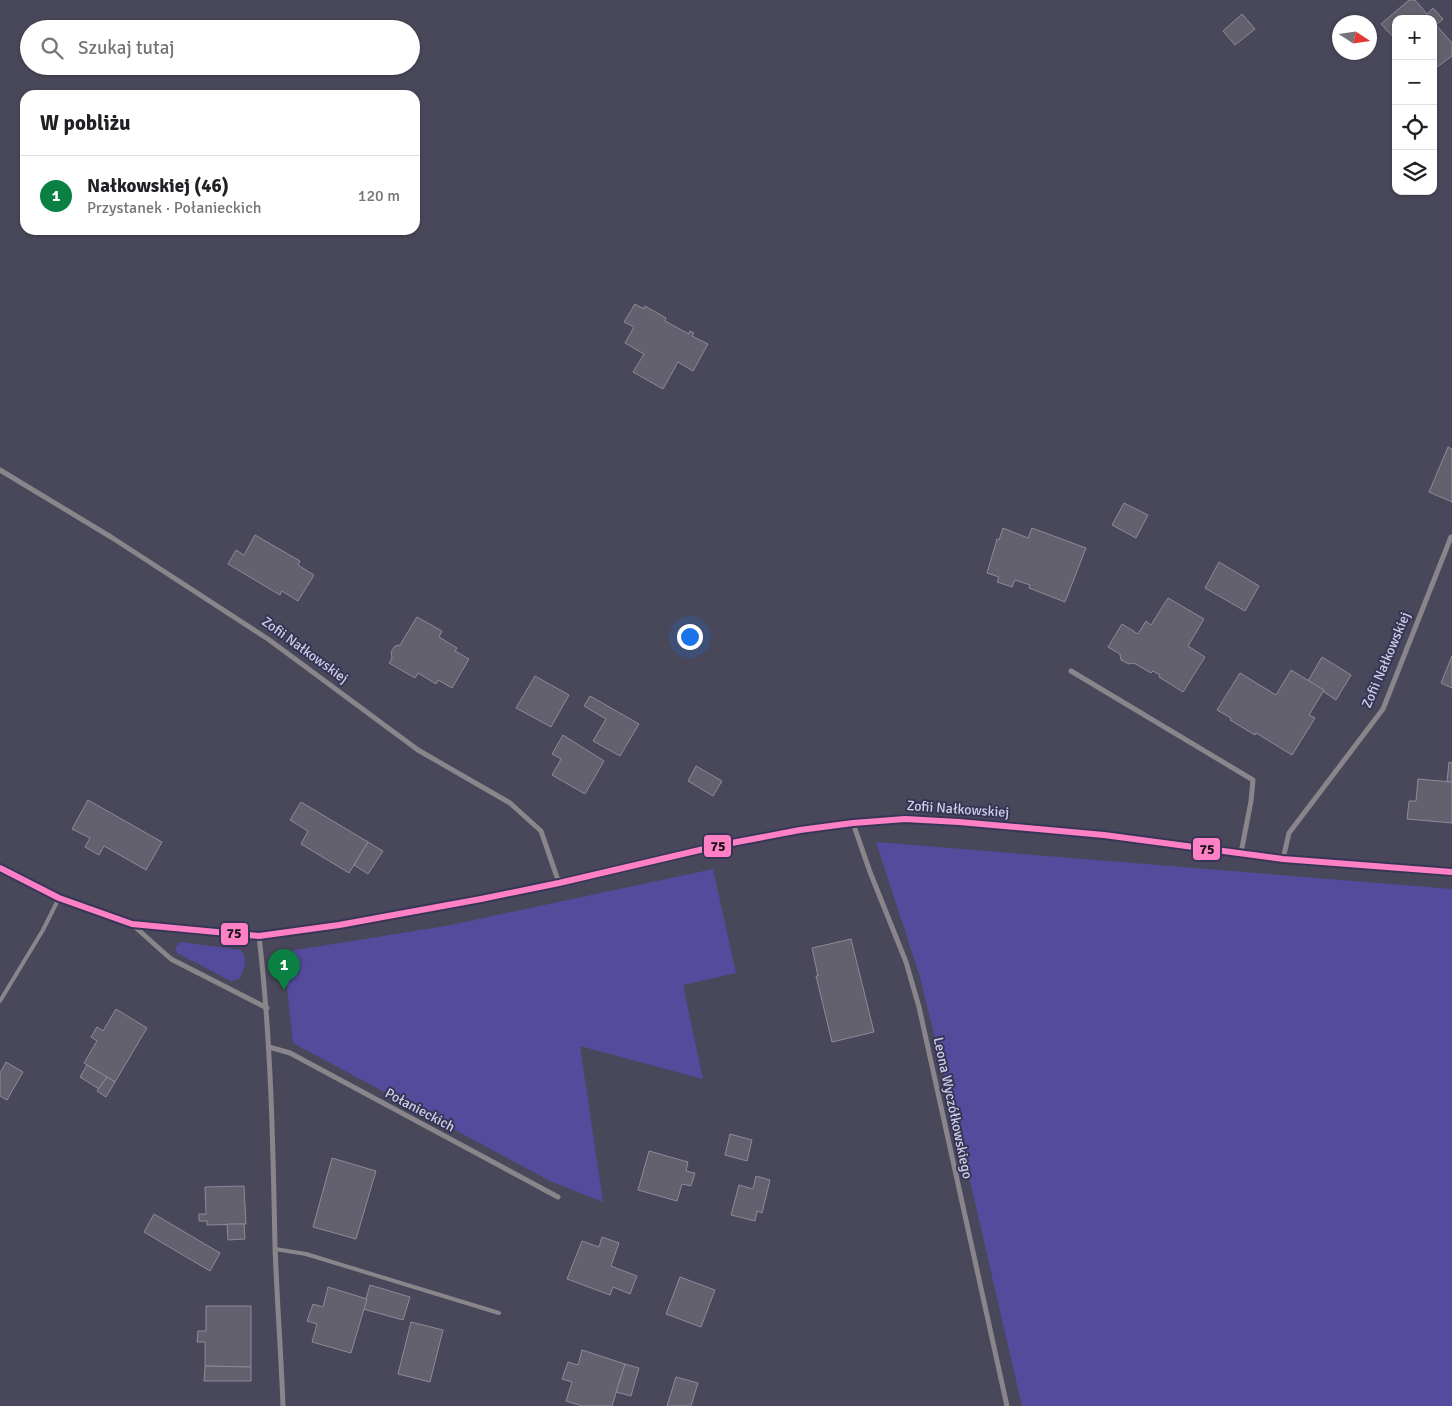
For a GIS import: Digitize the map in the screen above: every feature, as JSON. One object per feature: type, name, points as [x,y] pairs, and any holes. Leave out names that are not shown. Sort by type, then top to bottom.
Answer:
[{"type":"street","name":"Zofii Nałkowskiej","points":[[0,470],[111,537],[268,639],[418,750],[510,802],[541,831],[559,883]]},
{"type":"street","name":"Zofii Nałkowskiej","points":[[1283,859],[1289,833],[1383,709],[1451,537]]},
{"type":"street","points":[[1070,671],[1253,780],[1251,802],[1241,853]]},
{"type":"street","name":"Zofii Nałkowskiej","points":[[0,868],[59,898],[132,924],[259,936],[339,925],[559,883],[721,845],[800,830],[905,819],[1104,835],[1283,859],[1452,872]]},
{"type":"street","name":"Leona Wyczółkowskiego","points":[[853,823],[870,872],[906,962],[919,1007],[1007,1406]]},
{"type":"street","name":"Zofii Nałkowskiej","points":[[132,924],[171,959],[267,1008]]},
{"type":"street","points":[[259,936],[267,1008],[284,1406]]},
{"type":"street","name":"Połanieckich","points":[[269,1047],[290,1053],[558,1197]]},
{"type":"lane","points":[[0,1001],[43,930],[59,898]]},
{"type":"lane","points":[[276,1249],[306,1254],[499,1313]]},
{"type":"shaded area","points":[[876,842],[1452,889],[1452,1406],[1022,1406],[920,977]]},
{"type":"shaded area","points":[[713,869],[736,973],[683,985],[703,1079],[580,1046],[603,1202],[550,1181],[293,1043],[283,952],[446,926]]},
{"type":"shaded area","points":[[180,942],[241,950],[245,964],[239,979],[231,981],[177,953],[175,948]]},
{"type":"building","points":[[1409,0],[1415,0],[1427,14],[1433,8],[1443,19],[1437,24],[1437,15],[1392,15],[1392,36],[1381,24]]},
{"type":"building","points":[[1242,14],[1255,29],[1235,45],[1223,31]]},
{"type":"building","points":[[1437,26],[1452,43],[1452,56],[1437,67]]},
{"type":"building","points":[[635,304],[644,309],[645,306],[666,318],[665,321],[689,334],[690,331],[694,333],[692,336],[708,344],[693,371],[678,362],[663,389],[633,372],[644,354],[625,343],[634,327],[624,322]]},
{"type":"building","points":[[1448,447],[1452,449],[1452,502],[1429,492]]},
{"type":"building","points":[[1124,503],[1148,515],[1136,538],[1112,525]]},
{"type":"building","points":[[1003,528],[1028,538],[1032,528],[1086,548],[1065,602],[1029,588],[1030,585],[1015,580],[1012,587],[997,582],[999,577],[987,573],[997,539],[999,540]]},
{"type":"building","points":[[255,535],[300,561],[298,565],[314,575],[298,601],[282,591],[280,595],[228,564],[236,550],[244,555]]},
{"type":"building","points":[[1219,562],[1259,586],[1245,611],[1205,588]]},
{"type":"building","points":[[1168,598],[1204,619],[1188,646],[1205,657],[1183,692],[1153,671],[1151,673],[1134,663],[1129,664],[1121,660],[1120,654],[1108,647],[1122,624],[1138,634],[1146,621],[1151,625]]},
{"type":"building","points":[[417,617],[442,631],[439,637],[457,648],[455,651],[469,659],[452,688],[438,680],[436,684],[418,673],[415,678],[389,663],[392,658],[391,652],[395,646],[400,645]]},
{"type":"building","points":[[1452,656],[1452,688],[1441,683]]},
{"type":"building","points":[[1322,657],[1351,675],[1336,700],[1308,681]]},
{"type":"building","points":[[1291,670],[1324,690],[1309,715],[1315,718],[1292,755],[1230,720],[1231,718],[1217,710],[1240,673],[1276,695]]},
{"type":"building","points":[[535,676],[569,695],[551,727],[516,708]]},
{"type":"building","points":[[590,696],[639,724],[620,756],[593,741],[606,719],[584,706]]},
{"type":"building","points":[[563,735],[604,761],[585,794],[552,775],[561,759],[552,754]]},
{"type":"building","points":[[1449,762],[1452,763],[1452,782],[1447,782]]},
{"type":"building","points":[[696,766],[722,781],[713,796],[688,781]]},
{"type":"building","points":[[1418,779],[1452,782],[1452,823],[1407,819],[1409,801],[1416,801]]},
{"type":"building","points":[[88,800],[162,842],[146,870],[104,846],[99,855],[85,847],[90,838],[72,829]]},
{"type":"building","points":[[301,802],[368,842],[349,873],[301,844],[308,831],[290,820]]},
{"type":"building","points":[[368,842],[383,851],[368,874],[354,865]]},
{"type":"building","points":[[851,939],[874,1032],[832,1042],[816,976],[818,976],[812,948]]},
{"type":"building","points":[[116,1009],[147,1028],[115,1082],[84,1063],[97,1041],[91,1037],[97,1027],[103,1031]]},
{"type":"building","points":[[6,1062],[23,1072],[7,1100],[0,1096],[0,1073]]},
{"type":"building","points":[[87,1065],[107,1077],[99,1089],[80,1077]]},
{"type":"building","points":[[107,1077],[115,1082],[106,1097],[97,1091]]},
{"type":"building","points":[[730,1134],[752,1140],[747,1161],[725,1155]]},
{"type":"building","points":[[649,1151],[688,1162],[686,1171],[695,1173],[691,1186],[682,1184],[677,1201],[638,1190]]},
{"type":"building","points":[[332,1158],[376,1171],[356,1239],[313,1227]]},
{"type":"building","points":[[756,1176],[770,1180],[762,1213],[757,1211],[755,1221],[731,1215],[739,1185],[753,1189]]},
{"type":"building","points":[[244,1186],[246,1224],[207,1225],[207,1221],[199,1221],[199,1214],[206,1214],[205,1187]]},
{"type":"building","points":[[154,1214],[220,1253],[210,1271],[144,1232]]},
{"type":"building","points":[[227,1224],[244,1224],[245,1239],[228,1240]]},
{"type":"building","points":[[602,1237],[619,1243],[611,1266],[637,1276],[630,1294],[613,1287],[610,1295],[567,1279],[582,1241],[599,1247]]},
{"type":"building","points":[[680,1277],[715,1290],[701,1327],[666,1314]]},
{"type":"building","points":[[370,1285],[410,1297],[403,1320],[363,1309]]},
{"type":"building","points":[[328,1287],[367,1299],[351,1353],[312,1342],[317,1324],[307,1321],[313,1304],[323,1307]]},
{"type":"building","points":[[206,1306],[251,1306],[251,1367],[205,1366],[205,1342],[197,1342],[198,1331],[206,1331]]},
{"type":"building","points":[[411,1322],[443,1330],[430,1382],[398,1374]]},
{"type":"building","points":[[582,1350],[625,1364],[612,1406],[582,1406],[566,1401],[572,1382],[562,1379],[568,1362],[578,1365]]},
{"type":"building","points":[[625,1364],[639,1368],[631,1396],[616,1392]]},
{"type":"building","points":[[205,1366],[251,1367],[251,1381],[204,1381]]},
{"type":"building","points":[[676,1377],[698,1383],[691,1406],[667,1406]]},
{"type":"transit line","name":"75","points":[[0,868],[59,898],[132,924],[259,936],[339,925],[481,899],[559,883],[721,845],[800,830],[905,819],[1104,835],[1283,859],[1452,872]]},
{"type":"place","name":"Nałkowskiej (46)","points":[[284,990]]}]
